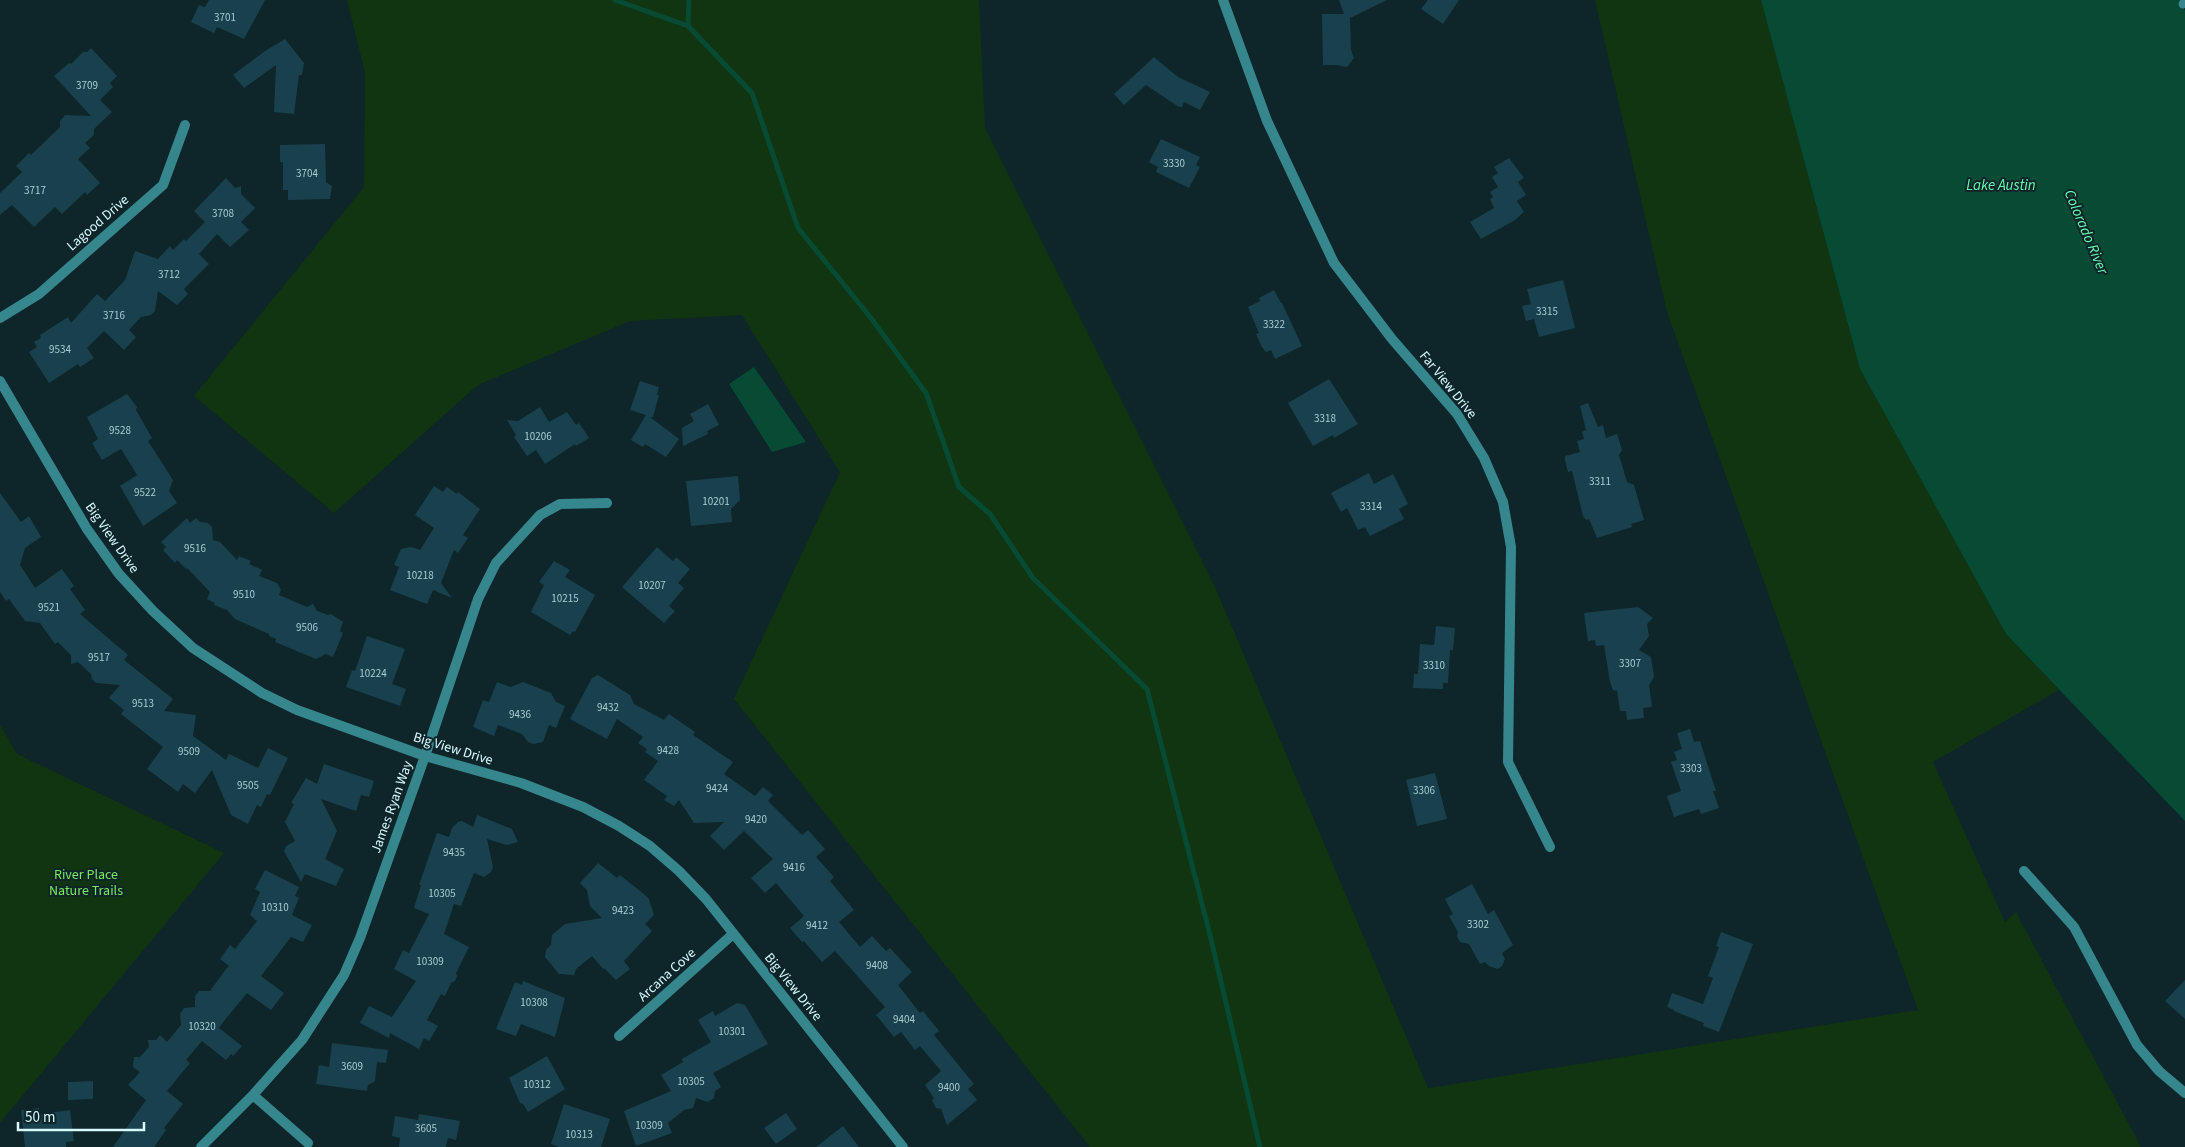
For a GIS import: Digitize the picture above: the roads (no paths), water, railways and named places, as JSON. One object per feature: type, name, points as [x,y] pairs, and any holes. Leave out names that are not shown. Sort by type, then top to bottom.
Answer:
[{"type":"street","name":"Far View Drive","points":[[1223,0],[1267,121],[1334,263],[1392,340],[1457,414],[1484,458],[1503,502],[1511,547],[1508,762],[1550,847]]},
{"type":"street","name":"Lagood Drive","points":[[0,318],[39,294],[163,184],[186,125]]},
{"type":"street","name":"Big View Drive","points":[[0,381],[87,529],[119,574],[193,648],[262,693],[297,710],[425,756],[521,783],[558,796],[619,826],[650,846],[680,871],[706,899],[903,1147]]},
{"type":"street","name":"James Ryan Way","points":[[200,1147],[253,1094],[302,1040],[344,975],[360,938],[425,756],[478,599],[496,564],[540,515],[560,504],[607,503]]},
{"type":"street","points":[[2024,870],[2074,927],[2137,1045],[2159,1071],[2185,1093]]},
{"type":"street","name":"Arcana Cove","points":[[619,1036],[733,934]]},
{"type":"street","points":[[253,1094],[308,1143]]},
{"type":"water","name":"Lake Austin","points":[[1761,0],[2181,0],[2185,11],[2185,821],[2006,634],[1860,369]]},
{"type":"water","points":[[754,367],[806,442],[772,452],[729,384]]},
{"type":"waterway","points":[[615,0],[688,26]]},
{"type":"waterway","points":[[689,0],[688,26],[752,93],[798,228],[871,318],[926,393],[959,487],[990,514],[1033,578],[1147,689],[1210,935],[1260,1147]]},
{"type":"water label","name":"Colorado River","points":[[2086,232]]},
{"type":"park label","name":"River Place Nature Trails","points":[[86,884]]}]
